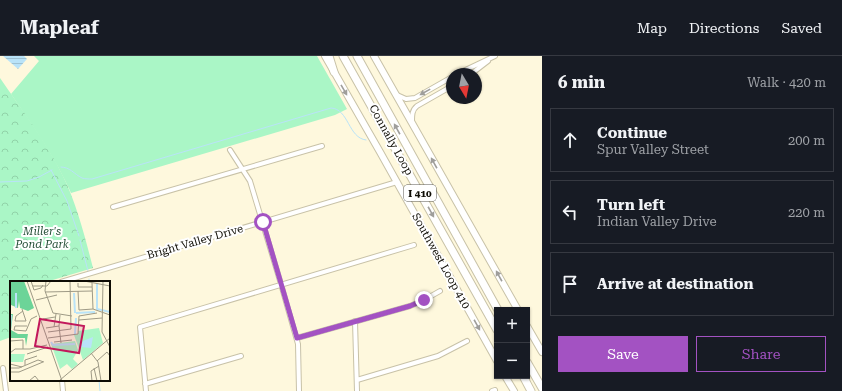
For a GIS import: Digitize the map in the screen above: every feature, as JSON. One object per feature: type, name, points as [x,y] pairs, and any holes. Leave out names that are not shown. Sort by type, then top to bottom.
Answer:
[{"type":"highway","points":[[329,56],[334,72]]},
{"type":"highway","name":"Connally Loop","points":[[343,56],[494,325]]},
{"type":"highway","name":"Connally Loop","points":[[357,56],[496,307]]},
{"type":"highway","points":[[530,367],[542,388]]},
{"type":"highway","points":[[525,379],[531,391]]},
{"type":"main road","name":"Southwest Loop 410","points":[[325,56],[494,356]]},
{"type":"main road","points":[[374,56],[516,307]]},
{"type":"main road","points":[[530,331],[542,352]]},
{"type":"main road","points":[[507,379],[514,391]]},
{"type":"street","points":[[470,68],[495,56]]},
{"type":"street","points":[[479,68],[495,56]]},
{"type":"street","points":[[396,95],[406,99],[415,98],[446,80]]},
{"type":"street","points":[[412,122],[414,108],[444,90],[441,83]]},
{"type":"street","points":[[113,207],[322,146]]},
{"type":"street","points":[[230,150],[250,181],[297,338],[299,391]]},
{"type":"street","name":"Bright Valley Drive","points":[[64,281],[397,182]]},
{"type":"street","points":[[146,391],[140,327],[414,245]]},
{"type":"street","points":[[297,338],[410,306],[440,291]]},
{"type":"street","points":[[355,321],[357,391]]},
{"type":"street","points":[[357,380],[438,356],[466,341]]},
{"type":"street","points":[[145,384],[241,356]]},
{"type":"street","points":[[4,368],[6,391]]},
{"type":"street","points":[[62,381],[63,391]]},
{"type":"green space","points":[[34,56],[317,56],[347,109],[335,115],[71,193],[51,154],[11,94],[39,61]]},
{"type":"green space","name":"Miller's Pond Park","points":[[0,78],[41,138],[63,176],[77,210],[93,268],[49,281],[10,281],[10,337],[0,341]]},
{"type":"water","points":[[3,56],[24,56],[27,59],[18,69]]},
{"type":"waterway","points":[[61,167],[69,169],[82,178],[92,179],[331,108],[342,113],[355,134],[366,140]]},
{"type":"waterway","points":[[51,170],[67,201],[79,236]]},
{"type":"waterway","points":[[0,182],[27,181],[52,170]]},
{"type":"waterway","points":[[80,240],[88,271]]},
{"type":"waterway","points":[[99,381],[100,391]]},
{"type":"route","points":[[263,222],[297,338],[410,306],[424,300]]}]
